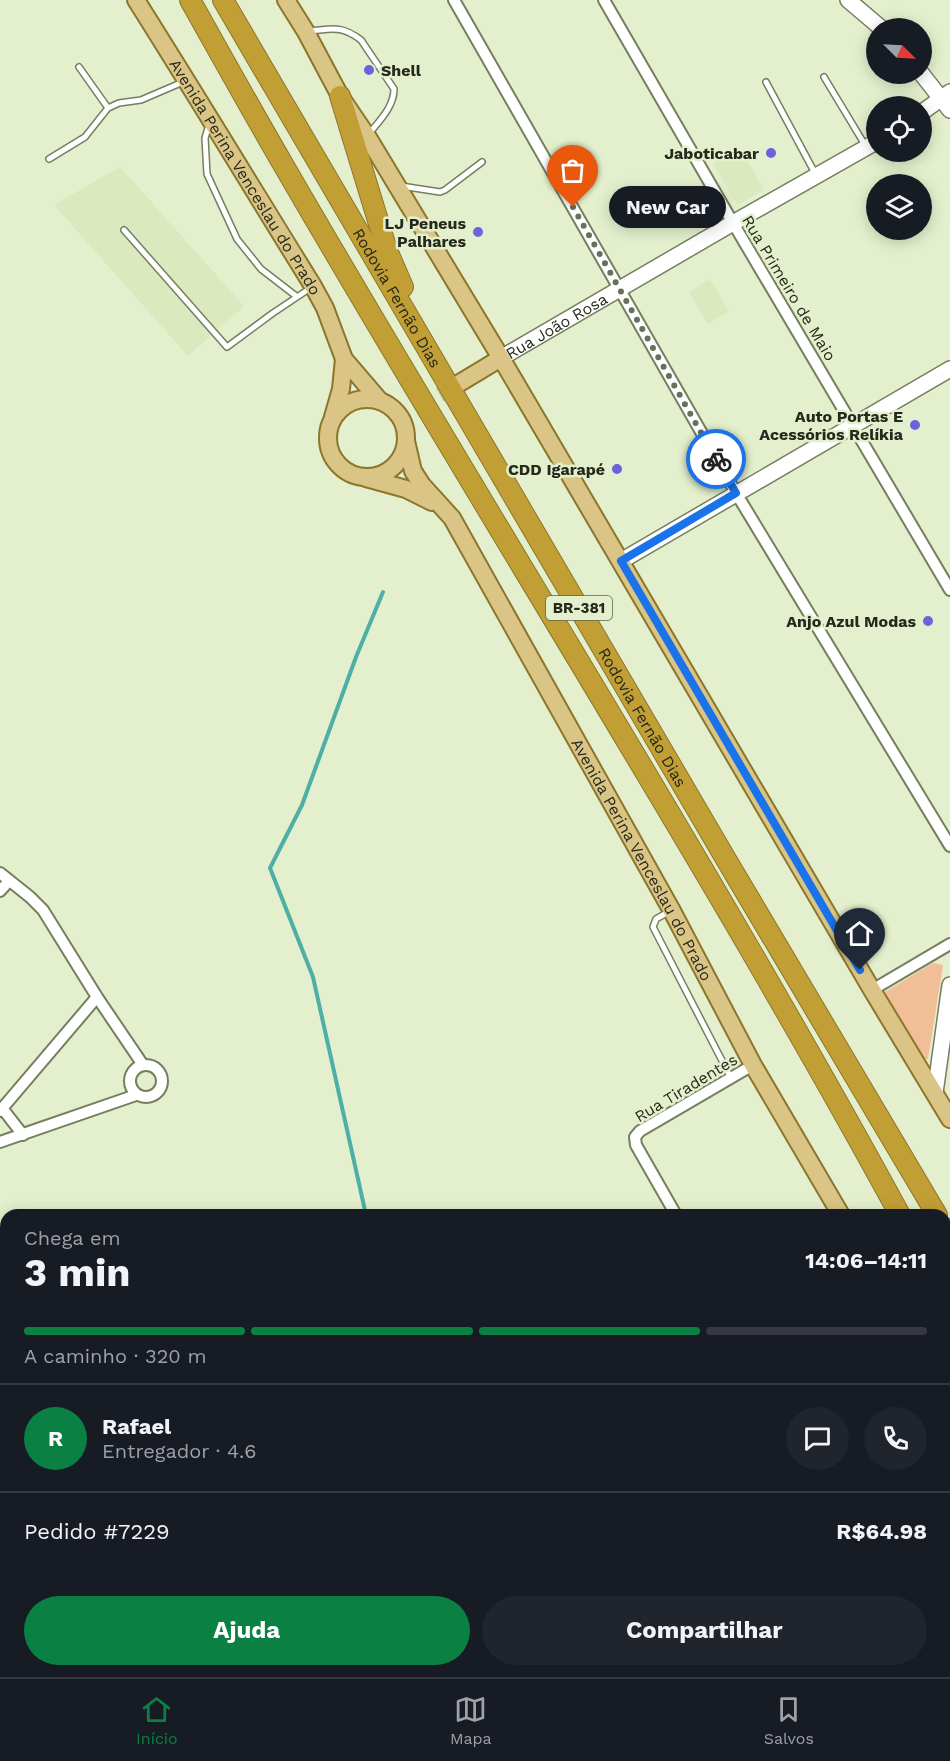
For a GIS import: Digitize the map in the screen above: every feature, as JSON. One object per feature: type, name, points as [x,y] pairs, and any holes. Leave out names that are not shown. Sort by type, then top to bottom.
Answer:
[{"type":"highway","name":"Rodovia Fernão Dias","points":[[190,0],[290,177],[706,874],[847,1117],[897,1209]]},
{"type":"highway","name":"Rodovia Fernão Dias","points":[[223,0],[709,831],[933,1209]]},
{"type":"highway","points":[[340,96],[387,250],[441,372]]},
{"type":"main road","name":"Avenida Perina Venceslau do Prado","points":[[136,0],[314,286],[325,308],[344,359],[381,401]]},
{"type":"main road","points":[[286,0],[340,96],[367,136],[501,358],[950,1119]]},
{"type":"main road","points":[[848,0],[869,18]]},
{"type":"main road","points":[[932,84],[947,100],[932,108]]},
{"type":"main road","name":"Rua João Rosa","points":[[458,384],[733,223],[866,148]]},
{"type":"main road","name":"Avenida Perina Venceslau do Prado","points":[[331,423],[341,389],[344,359]]},
{"type":"main road","points":[[621,561],[950,369]]},
{"type":"main road","points":[[357,400],[381,401],[401,418],[405,429],[404,452],[398,463],[389,471],[366,478],[354,476],[334,460],[329,448],[328,435],[331,423],[346,405],[357,400]]},
{"type":"main road","points":[[401,418],[419,407]]},
{"type":"main road","name":"Avenida Perina Venceslau do Prado","points":[[406,441],[413,471],[422,485],[452,518],[672,911],[753,1065],[837,1209]]},
{"type":"main road","name":"Avenida Perina Venceslau do Prado","points":[[366,478],[406,489],[441,506]]},
{"type":"main road","points":[[935,1093],[950,985]]},
{"type":"street","points":[[454,0],[736,493],[950,846]]},
{"type":"street","name":"Rua Primeiro de Maio","points":[[604,0],[950,590]]},
{"type":"street","points":[[0,873],[38,903],[143,1065]]},
{"type":"street","points":[[0,891],[9,881]]},
{"type":"street","points":[[872,990],[950,944]]},
{"type":"street","points":[[23,1135],[1,1110],[97,997]]},
{"type":"street","points":[[0,1142],[136,1095],[152,1097],[160,1090],[162,1084],[157,1069],[153,1066],[143,1065],[134,1071],[130,1085],[136,1095]]},
{"type":"street","name":"Rua Tiradentes","points":[[673,1209],[636,1145],[635,1137],[639,1131],[753,1065]]},
{"type":"lane","points":[[306,32],[342,28],[356,35],[394,89],[394,98],[389,108],[367,136]]},
{"type":"lane","points":[[80,68],[108,108]]},
{"type":"lane","points":[[824,77],[866,136]]},
{"type":"lane","points":[[49,159],[85,137],[108,108],[119,103],[141,100],[187,80]]},
{"type":"lane","points":[[766,82],[817,177]]},
{"type":"lane","points":[[210,120],[205,138],[207,174],[237,239],[261,269],[297,296]]},
{"type":"lane","points":[[396,185],[440,192],[482,162]]},
{"type":"lane","points":[[124,230],[227,347],[314,286]]},
{"type":"lane","points":[[672,911],[656,919],[653,927],[731,1078]]},
{"type":"shaded area","points":[[740,148],[764,190],[738,205],[713,164]]},
{"type":"shaded area","points":[[120,167],[244,306],[188,356],[54,205]]},
{"type":"shaded area","points":[[710,279],[729,311],[708,324],[689,292]]},
{"type":"shaded area","points":[[933,963],[943,965],[928,1059],[920,1060],[883,993]]},
{"type":"waterway","points":[[365,1209],[313,977],[270,868],[302,805],[356,657],[383,592]]},
{"type":"tunnel","points":[[419,407],[458,384]]},
{"type":"way so far","points":[[573,207],[716,459]]},
{"type":"place","name":"Shell","points":[[369,70]]},
{"type":"place","name":"Jaboticabar","points":[[771,153]]},
{"type":"place","name":"New Car","points":[[573,207]]},
{"type":"place","name":"LJ Peneus Palhares","points":[[478,232]]},
{"type":"place","name":"Auto Portas E Acessórios Relíkia","points":[[915,425]]},
{"type":"place","name":"CDD Igarapé","points":[[617,469]]},
{"type":"place","name":"Anjo Azul Modas","points":[[928,621]]},
{"type":"route","points":[[716,459],[736,493],[621,561],[860,970]]}]
